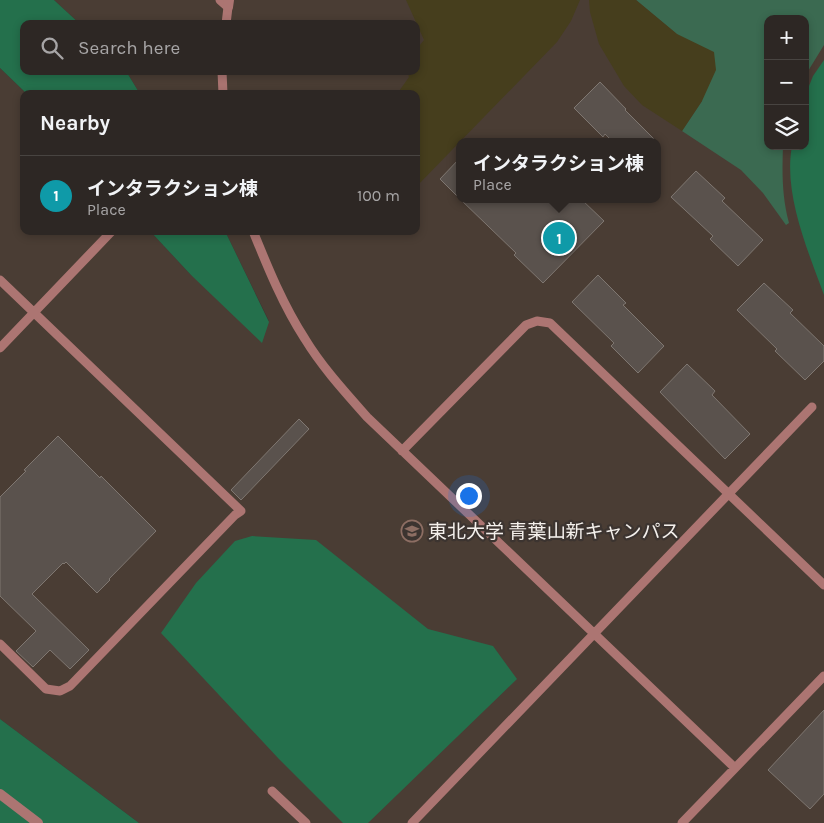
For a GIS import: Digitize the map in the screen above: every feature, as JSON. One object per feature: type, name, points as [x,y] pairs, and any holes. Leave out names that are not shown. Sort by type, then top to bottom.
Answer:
[{"type":"street","points":[[0,794],[38,823]]},
{"type":"lane","points":[[226,2],[226,20]]},
{"type":"lane","points":[[222,75],[223,90]]},
{"type":"lane","points":[[0,348],[108,235]]},
{"type":"lane","points":[[255,235],[274,283],[305,339],[341,388],[367,417],[735,768]]},
{"type":"lane","points":[[0,280],[241,511],[70,686],[60,691],[46,689],[0,644]]},
{"type":"lane","points":[[402,451],[526,325],[537,322],[550,323],[824,585]]},
{"type":"lane","points":[[412,823],[812,406]]},
{"type":"lane","points":[[682,823],[824,676]]},
{"type":"lane","points":[[272,791],[306,823]]},
{"type":"shaded area","name":"東北大学 青葉山新キャンパス","points":[[54,0],[824,0],[824,823],[139,823],[0,719],[0,68],[23,90],[20,90],[20,235],[154,235],[191,275],[269,321],[227,235],[420,235],[420,90],[138,90],[128,75],[420,75],[420,20],[76,20]]},
{"type":"green space","points":[[0,0],[54,0],[76,20],[20,20],[20,75],[128,75],[138,90],[23,90],[0,68]]},
{"type":"green space","points":[[636,0],[824,0],[824,45],[809,69],[809,15],[764,15],[764,150],[783,150],[783,185],[789,223],[786,225],[763,193],[741,170],[682,131],[702,101],[679,36]]},
{"type":"green space","points":[[824,60],[824,295],[799,222],[791,183],[790,164],[792,150],[809,150],[809,86],[813,76]]},
{"type":"green space","points":[[154,235],[227,235],[269,322],[262,343],[191,275]]},
{"type":"green space","points":[[252,536],[316,540],[428,629],[493,646],[517,679],[368,823],[343,823],[278,758],[161,633],[196,583],[235,541]]},
{"type":"green space","points":[[0,719],[139,823],[0,823]]},
{"type":"sand","points":[[406,0],[580,0],[571,21],[557,42],[464,138],[456,138],[456,146],[420,183],[420,90],[400,90],[409,77],[408,75],[420,75],[420,45],[424,40],[420,31],[420,20],[415,20]]},
{"type":"sand","points":[[589,0],[636,0],[677,34],[714,52],[716,70],[702,101],[682,131],[642,105],[624,86],[599,44],[590,12]]},
{"type":"building","points":[[600,82],[653,138],[609,138],[605,134],[603,137],[574,108]]},
{"type":"building","points":[[456,162],[456,195],[440,179]]},
{"type":"building","points":[[696,171],[725,198],[722,201],[763,240],[738,266],[710,239],[713,236],[671,197]]},
{"type":"building","points":[[464,203],[585,203],[604,221],[543,283],[514,255],[516,253]]},
{"type":"building","points":[[598,275],[626,303],[623,305],[664,346],[638,373],[611,346],[614,343],[572,302]]},
{"type":"building","points":[[764,283],[793,310],[790,313],[824,346],[824,361],[805,380],[775,351],[777,349],[737,310]]},
{"type":"building","points":[[687,364],[715,391],[712,395],[750,434],[725,459],[660,392]]},
{"type":"building","points":[[299,419],[309,429],[241,500],[231,490]]},
{"type":"building","points":[[58,436],[156,531],[97,593],[66,562],[32,594],[89,650],[70,669],[50,650],[33,667],[16,651],[36,631],[0,596],[0,497]]},
{"type":"building","points":[[824,710],[824,794],[810,809],[768,770]]},
{"type":"place","name":"インタラクション棟","points":[[559,238]]},
{"type":"place","name":"東北大学 青葉山新キャンパス","points":[[412,531]]}]
